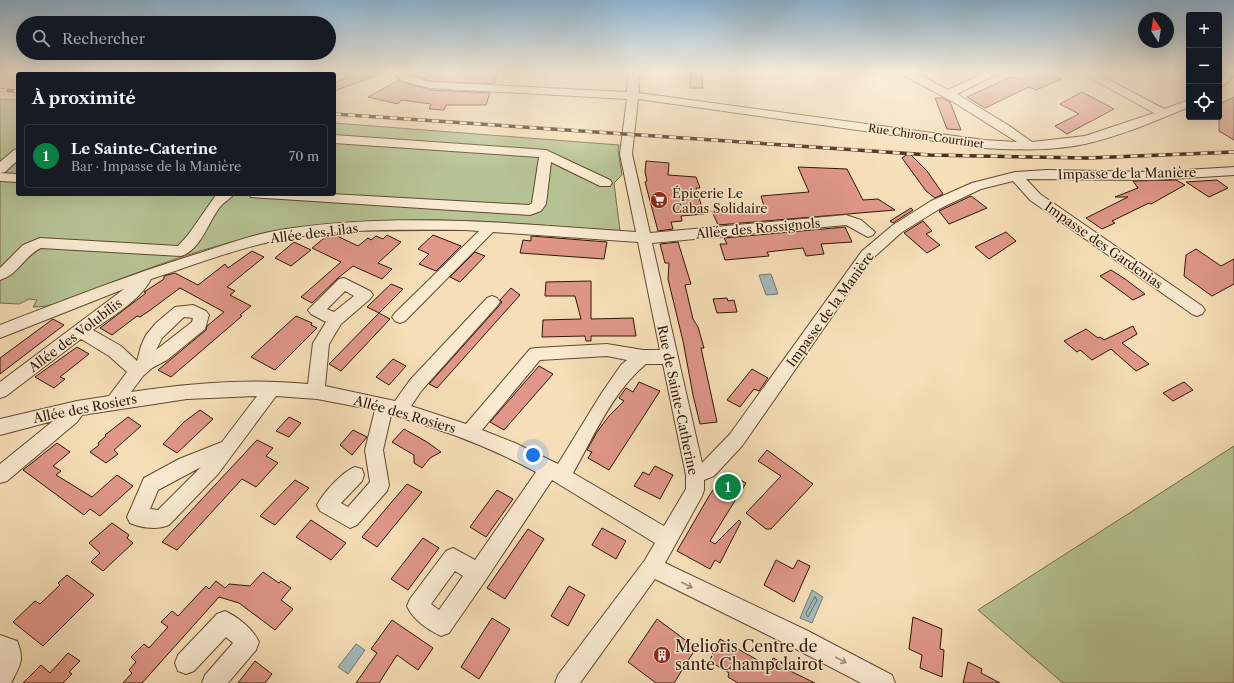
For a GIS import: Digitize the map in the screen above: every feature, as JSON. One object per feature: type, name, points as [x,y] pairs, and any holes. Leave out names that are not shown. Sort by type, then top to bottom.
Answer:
[{"type":"street","name":"Rue de Sainte-Catherine","points":[[566,683],[652,566],[695,490],[695,475],[626,154],[632,104]]},
{"type":"street","name":"Rue Chiron-Courtinet","points":[[691,104],[984,144],[1029,146],[1084,140],[1113,132],[1186,104]]},
{"type":"street","points":[[965,104],[1015,134],[1029,146]]},
{"type":"street","points":[[1146,104],[1163,113]]},
{"type":"street","points":[[336,139],[546,154],[605,183]]},
{"type":"street","points":[[290,196],[530,210],[536,208],[539,204],[546,154]]},
{"type":"street","points":[[0,169],[16,155]]},
{"type":"street","name":"Impasse de la Manière","points":[[695,475],[707,470],[736,440],[867,255],[877,244],[925,211],[978,184],[1016,176],[1048,174],[1143,176],[1234,171]]},
{"type":"street","name":"Impasse des Gardenias","points":[[1016,176],[1034,198],[1197,310]]},
{"type":"street","points":[[0,177],[16,178]]},
{"type":"street","points":[[0,275],[7,270],[27,249],[40,243],[141,250],[181,251],[192,240],[220,198],[224,196]]},
{"type":"street","name":"Allée des Rossignols","points":[[644,238],[846,220],[856,222],[868,232]]},
{"type":"street","name":"Allée des Lilas","points":[[0,332],[146,275],[233,247],[284,234],[328,229],[384,226],[489,226],[644,238]]},
{"type":"street","points":[[400,316],[486,232],[489,226]]},
{"type":"street","name":"Allée des Volubilis","points":[[0,391],[81,331],[141,283],[146,275]]},
{"type":"street","points":[[355,475],[327,505],[350,519],[380,484],[374,450],[392,407],[416,385],[492,302]]},
{"type":"street","points":[[316,392],[321,343],[335,320]]},
{"type":"street","points":[[81,331],[142,367],[115,401]]},
{"type":"street","points":[[469,433],[536,354],[607,350],[643,357],[670,358]]},
{"type":"street","points":[[478,574],[554,473],[626,370],[643,357]]},
{"type":"street","points":[[228,448],[185,465],[151,484],[137,517],[162,519],[211,469],[228,448],[271,389]]},
{"type":"street","name":"Allée des Rosiers","points":[[0,427],[77,408],[174,393],[271,389],[316,392],[392,407],[469,433],[510,450],[554,473],[654,530],[666,539]]},
{"type":"street","points":[[0,475],[71,417],[77,408]]},
{"type":"street","points":[[652,566],[798,638],[884,683]]},
{"type":"street","points":[[186,663],[225,622],[248,642],[213,683]]},
{"type":"street","points":[[0,646],[9,649],[10,661],[0,680]]},
{"type":"green space","points":[[0,104],[16,104],[16,196],[336,196],[336,123],[619,145],[618,151],[622,175],[614,183],[620,231],[485,221],[439,220],[348,222],[304,227],[241,239],[187,255],[115,281],[75,298],[54,304],[33,307],[37,300],[29,299],[19,304],[0,303]]},
{"type":"green space","points":[[1234,446],[1234,683],[1063,683],[978,610]]},
{"type":"water","points":[[771,274],[778,294],[766,295],[759,275]]},
{"type":"water","points":[[812,590],[823,597],[812,623],[800,618]]},
{"type":"water","points":[[356,644],[365,650],[348,674],[338,667]]},
{"type":"building","points":[[431,104],[486,104],[446,105],[444,110],[429,109]]},
{"type":"building","points":[[937,104],[951,104],[961,130],[947,129]]},
{"type":"building","points":[[978,104],[994,104],[985,108]]},
{"type":"building","points":[[1060,104],[1104,104],[1114,109],[1067,134],[1055,126],[1079,114]]},
{"type":"building","points":[[1222,104],[1234,104],[1234,140],[1219,131],[1219,120],[1222,120]]},
{"type":"building","points":[[909,153],[927,171],[943,194],[935,198],[926,191],[902,158]]},
{"type":"building","points":[[646,161],[669,163],[668,175],[696,177],[700,188],[696,188],[704,214],[681,216],[682,221],[671,222],[673,229],[658,231],[645,182],[647,181],[645,172]]},
{"type":"building","points":[[798,167],[847,169],[863,200],[878,199],[895,210],[718,225],[712,211],[764,206],[761,196],[809,192]]},
{"type":"building","points":[[1176,180],[1185,185],[1151,204],[1149,203],[1112,221],[1115,223],[1102,229],[1086,218],[1128,197],[1115,197],[1138,188],[1133,181]]},
{"type":"building","points":[[1217,180],[1228,188],[1209,197],[1186,182]]},
{"type":"building","points":[[971,196],[987,208],[949,224],[939,211]]},
{"type":"building","points":[[911,208],[913,210],[893,223],[890,221]]},
{"type":"building","points":[[923,221],[932,231],[926,234],[940,245],[927,253],[904,233]]},
{"type":"building","points":[[845,227],[852,242],[821,244],[824,254],[806,256],[803,248],[767,252],[769,256],[725,260],[720,244],[727,244],[724,238]]},
{"type":"building","points":[[1006,232],[1016,241],[989,259],[975,247]]},
{"type":"building","points":[[328,235],[333,237],[335,235],[358,246],[368,238],[371,240],[376,236],[383,239],[387,235],[401,242],[378,263],[392,269],[382,279],[353,266],[312,303],[301,297],[341,262],[312,248]]},
{"type":"building","points":[[433,235],[461,246],[436,271],[419,264],[429,254],[418,249]]},
{"type":"building","points":[[531,236],[607,242],[604,259],[520,253],[523,240],[531,241]]},
{"type":"building","points":[[294,242],[311,250],[291,266],[275,258]]},
{"type":"building","points":[[678,242],[691,284],[685,285],[693,319],[698,327],[704,348],[701,348],[717,422],[700,424],[683,341],[668,279],[669,263],[665,263],[660,244]]},
{"type":"building","points":[[1196,249],[1221,266],[1234,259],[1234,284],[1212,296],[1184,276],[1186,255]]},
{"type":"building","points":[[252,251],[264,257],[227,287],[235,291],[230,295],[251,306],[240,315],[242,316],[171,377],[158,370],[206,330],[207,326],[224,312],[180,288],[140,317],[137,316],[112,335],[100,328],[146,293],[144,292],[164,279],[164,276],[175,273],[198,285],[225,264],[228,268]]},
{"type":"building","points":[[475,252],[485,256],[460,282],[450,277]]},
{"type":"building","points":[[1111,270],[1145,294],[1133,300],[1100,276]]},
{"type":"building","points":[[591,281],[591,319],[633,318],[636,336],[591,336],[591,341],[586,341],[585,336],[542,337],[543,320],[581,319],[575,296],[545,296],[546,282]]},
{"type":"building","points":[[391,284],[403,289],[379,313],[367,307]]},
{"type":"building","points":[[511,288],[520,295],[437,388],[429,384],[498,307],[502,302],[500,300]]},
{"type":"building","points":[[727,298],[728,301],[734,300],[737,312],[717,313],[713,299]]},
{"type":"building","points":[[379,313],[390,319],[341,371],[329,364]]},
{"type":"building","points":[[296,316],[312,323],[311,325],[317,328],[275,370],[251,357]]},
{"type":"building","points":[[53,319],[64,325],[0,374],[0,358]]},
{"type":"building","points":[[1133,326],[1137,334],[1122,343],[1149,364],[1136,371],[1111,349],[1092,360],[1080,350],[1077,352],[1064,341],[1086,329],[1098,338],[1100,337],[1104,340]]},
{"type":"building","points":[[77,347],[89,354],[60,377],[65,379],[54,388],[35,377]]},
{"type":"building","points":[[393,359],[406,366],[389,385],[376,377]]},
{"type":"building","points":[[539,366],[553,374],[504,430],[490,422]]},
{"type":"building","points":[[752,369],[768,378],[759,391],[754,389],[740,407],[727,400]]},
{"type":"building","points":[[639,382],[660,391],[609,470],[588,458],[592,452],[587,450],[597,432],[609,416],[624,401],[619,398],[626,388],[633,392]]},
{"type":"building","points":[[1184,382],[1193,390],[1173,401],[1163,393]]},
{"type":"building","points":[[200,410],[213,419],[177,453],[163,444],[184,422]]},
{"type":"building","points":[[128,417],[141,426],[114,450],[118,454],[106,463],[90,452],[99,445],[98,443],[106,436],[105,435]]},
{"type":"building","points":[[289,417],[301,423],[289,437],[276,431]]},
{"type":"building","points":[[404,429],[441,452],[430,458],[422,468],[414,463],[414,455],[392,442]]},
{"type":"building","points":[[353,430],[367,437],[352,455],[340,445]]},
{"type":"building","points":[[257,440],[273,448],[266,456],[278,463],[256,487],[242,479],[177,550],[162,542]]},
{"type":"building","points":[[57,443],[70,452],[53,466],[61,471],[56,475],[92,497],[117,475],[133,486],[100,516],[90,509],[84,515],[23,470]]},
{"type":"building","points":[[767,450],[813,484],[771,529],[766,529],[746,513],[781,476],[758,461]]},
{"type":"building","points":[[655,466],[673,475],[660,499],[634,486],[643,472],[649,475]]},
{"type":"building","points":[[725,472],[746,483],[710,541],[715,544],[739,520],[741,522],[720,563],[715,560],[710,569],[677,551],[709,496]]},
{"type":"building","points":[[295,480],[309,488],[275,525],[260,516]]},
{"type":"building","points":[[407,484],[422,492],[377,547],[362,537]]},
{"type":"building","points":[[497,490],[513,499],[486,537],[470,527]]},
{"type":"building","points":[[311,520],[346,543],[331,560],[296,537]]},
{"type":"building","points":[[112,523],[129,535],[127,538],[133,543],[103,571],[91,562],[100,553],[89,543]]},
{"type":"building","points":[[602,528],[626,541],[616,559],[592,545]]},
{"type":"building","points":[[528,529],[544,539],[505,599],[487,588]]},
{"type":"building","points":[[423,538],[439,548],[408,590],[391,579]]},
{"type":"building","points":[[776,560],[793,569],[798,560],[810,566],[794,602],[764,585]]},
{"type":"building","points":[[263,572],[279,583],[281,581],[291,588],[281,600],[293,609],[275,630],[239,603],[219,597],[142,683],[123,683],[132,673],[129,670],[136,662],[131,657],[144,644],[149,648],[168,627],[161,622],[172,611],[178,616],[206,586],[209,589],[216,581],[225,588],[229,584],[250,586]]},
{"type":"building","points":[[67,575],[94,595],[43,646],[13,622],[35,601],[40,604],[60,585],[58,583]]},
{"type":"building","points":[[569,586],[585,595],[568,626],[551,616]]},
{"type":"building","points":[[913,617],[942,629],[940,649],[944,650],[942,677],[920,668],[922,655],[909,649]]},
{"type":"building","points":[[492,618],[510,629],[479,679],[461,667]]},
{"type":"building","name":"Melioris Centre de santé Champclairot","points":[[657,619],[696,648],[674,683],[656,683],[628,662]]},
{"type":"building","points":[[392,620],[433,648],[418,670],[397,655],[379,683],[356,683],[377,653],[371,649]]},
{"type":"building","points":[[720,639],[770,667],[773,658],[788,665],[786,669],[815,683],[738,683],[728,677],[729,673],[709,661]]},
{"type":"building","points":[[68,653],[80,661],[69,672],[72,674],[63,683],[23,683],[41,665],[50,673]]},
{"type":"building","points":[[255,661],[272,674],[265,683],[238,683]]},
{"type":"building","points":[[968,662],[982,669],[981,673],[1000,683],[963,683]]},
{"type":"railway","points":[[336,114],[930,155],[1088,158],[1234,152]]},
{"type":"place","name":"Épicerie Le Cabas Solidaire","points":[[659,200]]},
{"type":"place","name":"Le Sainte-Caterine","points":[[728,487]]},
{"type":"place","name":"Melioris Centre de santé Champclairot","points":[[662,655]]}]
